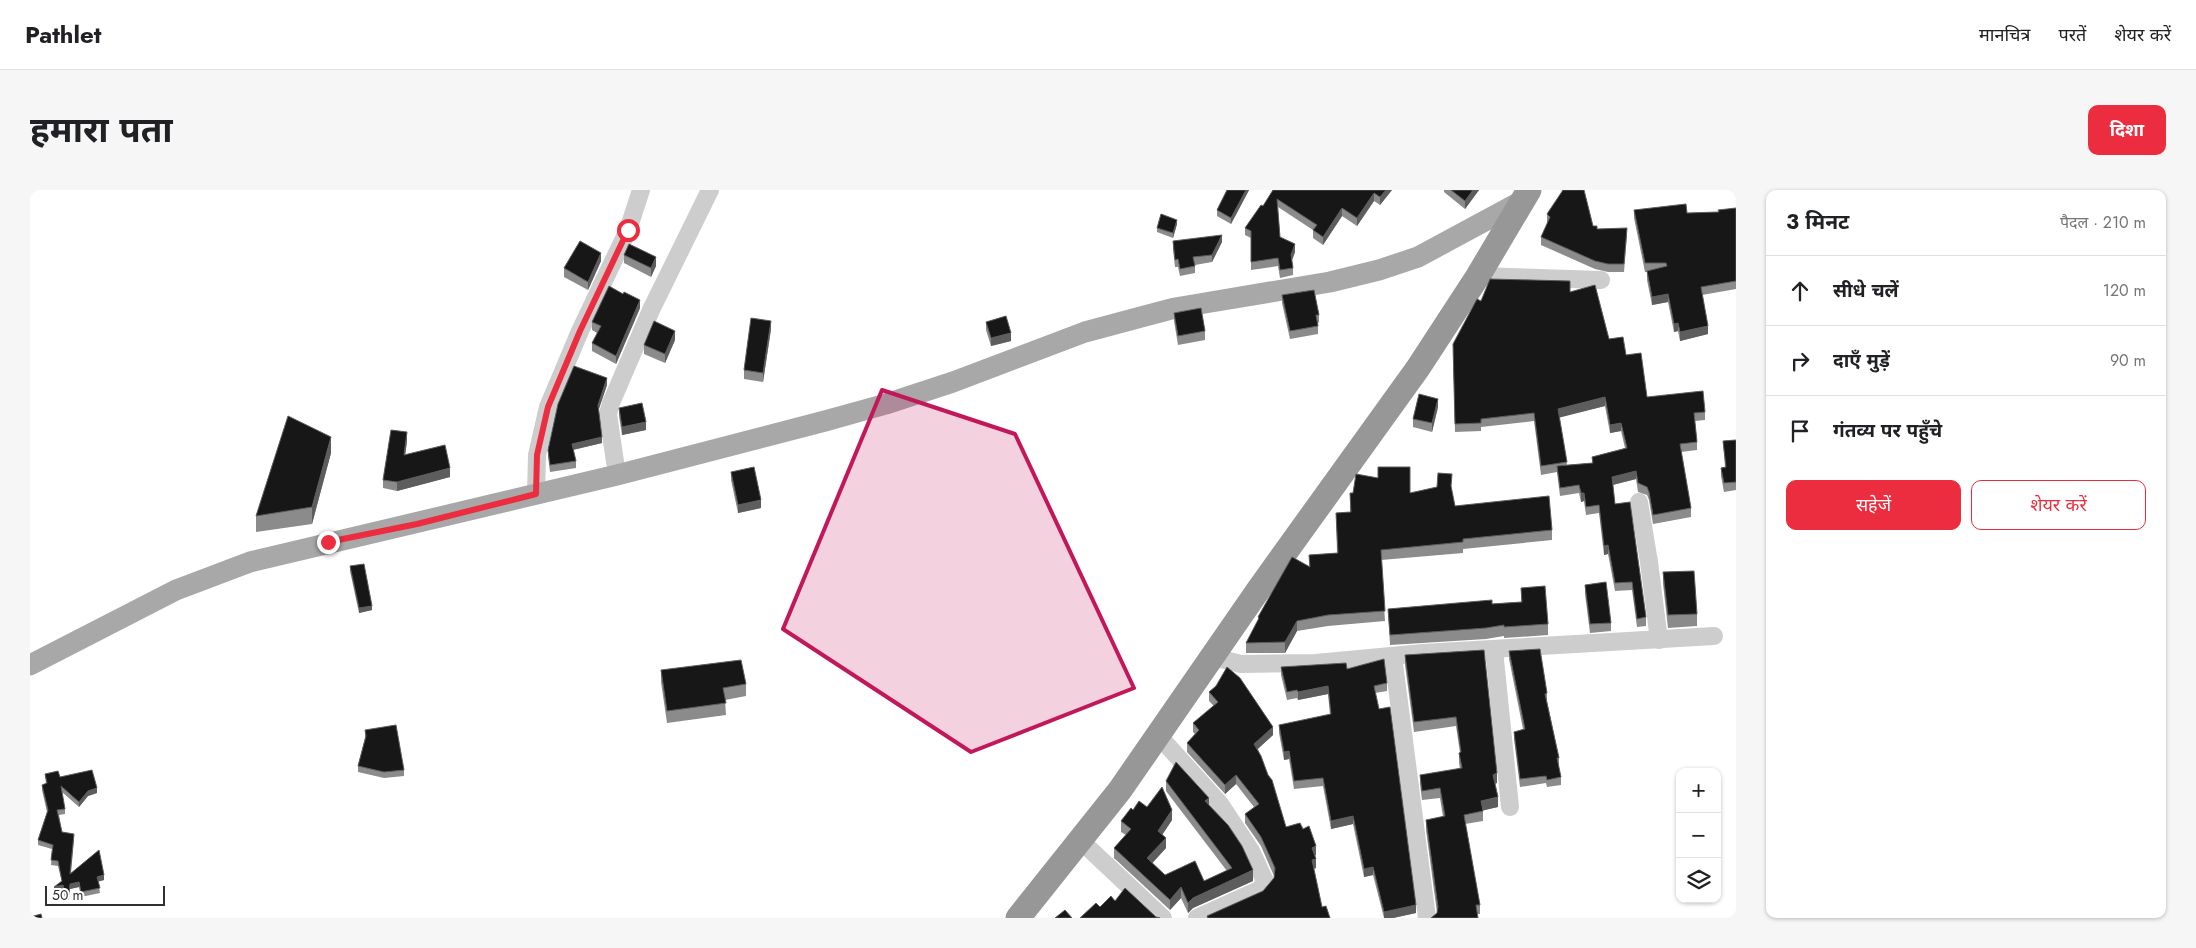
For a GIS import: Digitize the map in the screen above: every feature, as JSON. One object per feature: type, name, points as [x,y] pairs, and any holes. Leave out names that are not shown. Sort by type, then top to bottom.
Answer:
[{"type":"highway","points":[[1018,918],[1081,841],[1213,657],[1258,589],[1418,368],[1478,276],[1524,196]]},
{"type":"main road","points":[[30,666],[176,590],[250,562],[617,476],[886,404],[953,382],[1085,332],[1175,308],[1330,282],[1378,270],[1418,257],[1524,196]]},
{"type":"street","points":[[536,494],[537,455],[548,407],[580,331],[628,230],[641,190]]},
{"type":"street","points":[[617,476],[608,414],[610,403],[651,310],[710,190]]},
{"type":"street","points":[[1478,276],[1601,280]]},
{"type":"street","points":[[1639,502],[1650,562],[1659,640]]},
{"type":"street","points":[[1213,657],[1241,664],[1316,664],[1392,656],[1714,636]]},
{"type":"street","points":[[1494,650],[1510,807]]},
{"type":"street","points":[[1392,656],[1427,918]]},
{"type":"street","points":[[1158,735],[1220,804],[1251,852],[1265,881],[1258,890],[1197,918]]},
{"type":"street","points":[[1081,841],[1164,918]]},
{"type":"highlighted area","points":[[882,390],[1015,434],[1134,688],[971,752],[783,629]]},
{"type":"building","points":[[1227,190],[1246,190],[1231,218],[1217,210]]},
{"type":"building","points":[[1273,190],[1386,190],[1380,197],[1374,193],[1357,218],[1342,208],[1323,237],[1313,230],[1317,225],[1277,199],[1280,237],[1295,244],[1291,255],[1293,268],[1280,270],[1278,258],[1251,262],[1251,231],[1245,228]]},
{"type":"building","points":[[1451,190],[1473,190],[1465,201]]},
{"type":"building","points":[[1563,190],[1584,190],[1593,226],[1597,226],[1597,229],[1627,228],[1624,264],[1608,264],[1595,261],[1541,237],[1550,217],[1547,214]]},
{"type":"building","points":[[1686,204],[1687,213],[1719,212],[1718,210],[1736,208],[1736,281],[1701,287],[1708,326],[1680,332],[1678,323],[1674,324],[1668,294],[1652,297],[1647,271],[1667,266],[1666,263],[1645,263],[1634,210]]},
{"type":"building","points":[[1161,214],[1177,220],[1173,233],[1157,228]]},
{"type":"building","points":[[1222,235],[1212,255],[1193,257],[1195,266],[1180,269],[1178,259],[1175,260],[1173,241]]},
{"type":"building","points":[[580,241],[601,253],[588,282],[564,268]]},
{"type":"building","points":[[629,244],[656,257],[651,268],[624,255]]},
{"type":"building","points":[[1490,279],[1570,281],[1570,292],[1595,285],[1609,339],[1623,337],[1626,355],[1641,353],[1647,397],[1703,391],[1705,412],[1694,413],[1697,442],[1680,444],[1691,508],[1653,515],[1649,492],[1647,487],[1638,483],[1636,471],[1612,477],[1615,504],[1630,502],[1646,617],[1637,619],[1632,582],[1615,583],[1608,545],[1604,546],[1599,505],[1586,507],[1584,493],[1581,493],[1579,485],[1560,488],[1557,466],[1593,463],[1592,457],[1627,448],[1621,423],[1610,425],[1605,397],[1558,409],[1567,462],[1541,466],[1534,413],[1481,419],[1481,423],[1455,424],[1453,344],[1477,299],[1481,301]]},
{"type":"building","points":[[609,286],[623,294],[624,292],[640,300],[616,356],[592,343],[601,326],[592,322]]},
{"type":"building","points":[[1314,290],[1319,315],[1316,315],[1318,326],[1290,331],[1282,295]]},
{"type":"building","points":[[1201,308],[1205,331],[1178,336],[1174,313]]},
{"type":"building","points":[[1006,316],[1011,333],[991,338],[986,322]]},
{"type":"building","points":[[751,318],[771,321],[763,373],[744,370]]},
{"type":"building","points":[[654,321],[675,331],[665,354],[644,345]]},
{"type":"building","points":[[574,366],[607,378],[598,405],[602,437],[572,444],[576,461],[550,465],[548,450],[558,404]]},
{"type":"building","points":[[1419,394],[1438,399],[1432,423],[1413,419]]},
{"type":"building","points":[[642,403],[646,422],[622,427],[619,408]]},
{"type":"building","points":[[288,416],[331,437],[312,507],[256,516]]},
{"type":"building","points":[[391,430],[407,432],[404,455],[445,445],[450,468],[397,482],[383,480]]},
{"type":"building","points":[[1736,440],[1736,482],[1724,483],[1721,468],[1726,467],[1723,441]]},
{"type":"building","points":[[754,467],[761,500],[738,505],[731,472]]},
{"type":"building","points":[[1378,467],[1410,467],[1410,493],[1437,487],[1438,473],[1452,474],[1451,486],[1455,506],[1549,496],[1552,530],[1463,539],[1463,542],[1381,550],[1385,611],[1328,615],[1297,621],[1285,642],[1246,643],[1258,617],[1292,557],[1310,567],[1309,555],[1338,553],[1336,513],[1351,512],[1350,493],[1353,493],[1356,474],[1378,478]]},
{"type":"building","points":[[364,564],[372,606],[359,608],[350,566]]},
{"type":"building","points":[[1694,571],[1697,614],[1668,615],[1663,572]]},
{"type":"building","points":[[1606,582],[1611,623],[1590,624],[1585,585]]},
{"type":"building","points":[[1545,586],[1548,624],[1504,627],[1504,625],[1390,635],[1388,609],[1492,600],[1492,604],[1522,602],[1521,588]]},
{"type":"building","points":[[1540,649],[1547,693],[1545,694],[1559,758],[1557,758],[1561,777],[1547,780],[1546,776],[1520,779],[1514,732],[1525,729],[1509,651]]},
{"type":"building","points":[[1484,650],[1497,773],[1493,775],[1498,797],[1481,801],[1483,811],[1464,815],[1480,905],[1476,905],[1478,918],[1431,918],[1437,913],[1438,907],[1426,820],[1445,816],[1440,788],[1422,791],[1420,775],[1462,768],[1459,753],[1461,752],[1456,717],[1414,722],[1405,655]]},
{"type":"building","points":[[1384,659],[1387,683],[1374,686],[1379,709],[1390,707],[1416,905],[1384,912],[1373,867],[1364,869],[1353,816],[1331,821],[1323,778],[1294,781],[1289,751],[1284,752],[1279,725],[1331,714],[1328,686],[1298,692],[1297,690],[1287,692],[1281,667],[1346,663],[1347,669]]},
{"type":"building","points":[[741,660],[746,684],[723,688],[726,703],[667,711],[661,670]]},
{"type":"building","points":[[1227,667],[1240,678],[1273,727],[1254,744],[1272,780],[1286,827],[1300,823],[1303,829],[1309,826],[1316,846],[1312,848],[1316,859],[1312,860],[1322,907],[1326,906],[1330,918],[1208,918],[1207,916],[1263,891],[1274,878],[1275,868],[1261,837],[1245,814],[1259,804],[1236,775],[1225,785],[1187,743],[1199,730],[1193,723],[1218,702],[1209,692],[1216,686]]},
{"type":"building","points":[[396,725],[404,770],[384,772],[358,766],[366,736],[365,730]]},
{"type":"building","points":[[1176,762],[1209,798],[1205,801],[1228,825],[1242,846],[1253,870],[1193,898],[1188,903],[1181,887],[1170,900],[1114,848],[1131,829],[1121,821],[1131,808],[1133,810],[1139,801],[1147,807],[1162,787],[1172,810],[1158,831],[1166,838],[1147,858],[1165,875],[1195,861],[1204,881],[1232,868],[1166,781]]},
{"type":"building","points":[[92,770],[97,788],[88,791],[79,802],[61,786],[65,809],[57,810],[62,832],[74,834],[70,874],[99,850],[104,875],[97,877],[100,888],[81,892],[79,882],[70,884],[69,895],[65,895],[63,885],[54,887],[62,881],[58,861],[51,860],[53,845],[38,840],[48,810],[42,785],[47,783],[45,774],[58,771],[60,777]]},
{"type":"building","points":[[1125,888],[1156,917],[1160,918],[1080,918],[1096,903],[1100,907],[1111,896],[1115,901]]},
{"type":"building","points":[[1065,910],[1072,918],[1055,918]]},
{"type":"building","points":[[41,914],[42,918],[30,918],[30,917]]},
{"type":"route","points":[[328,542],[417,524],[536,494],[539,440],[548,407],[580,331],[628,230]]}]
